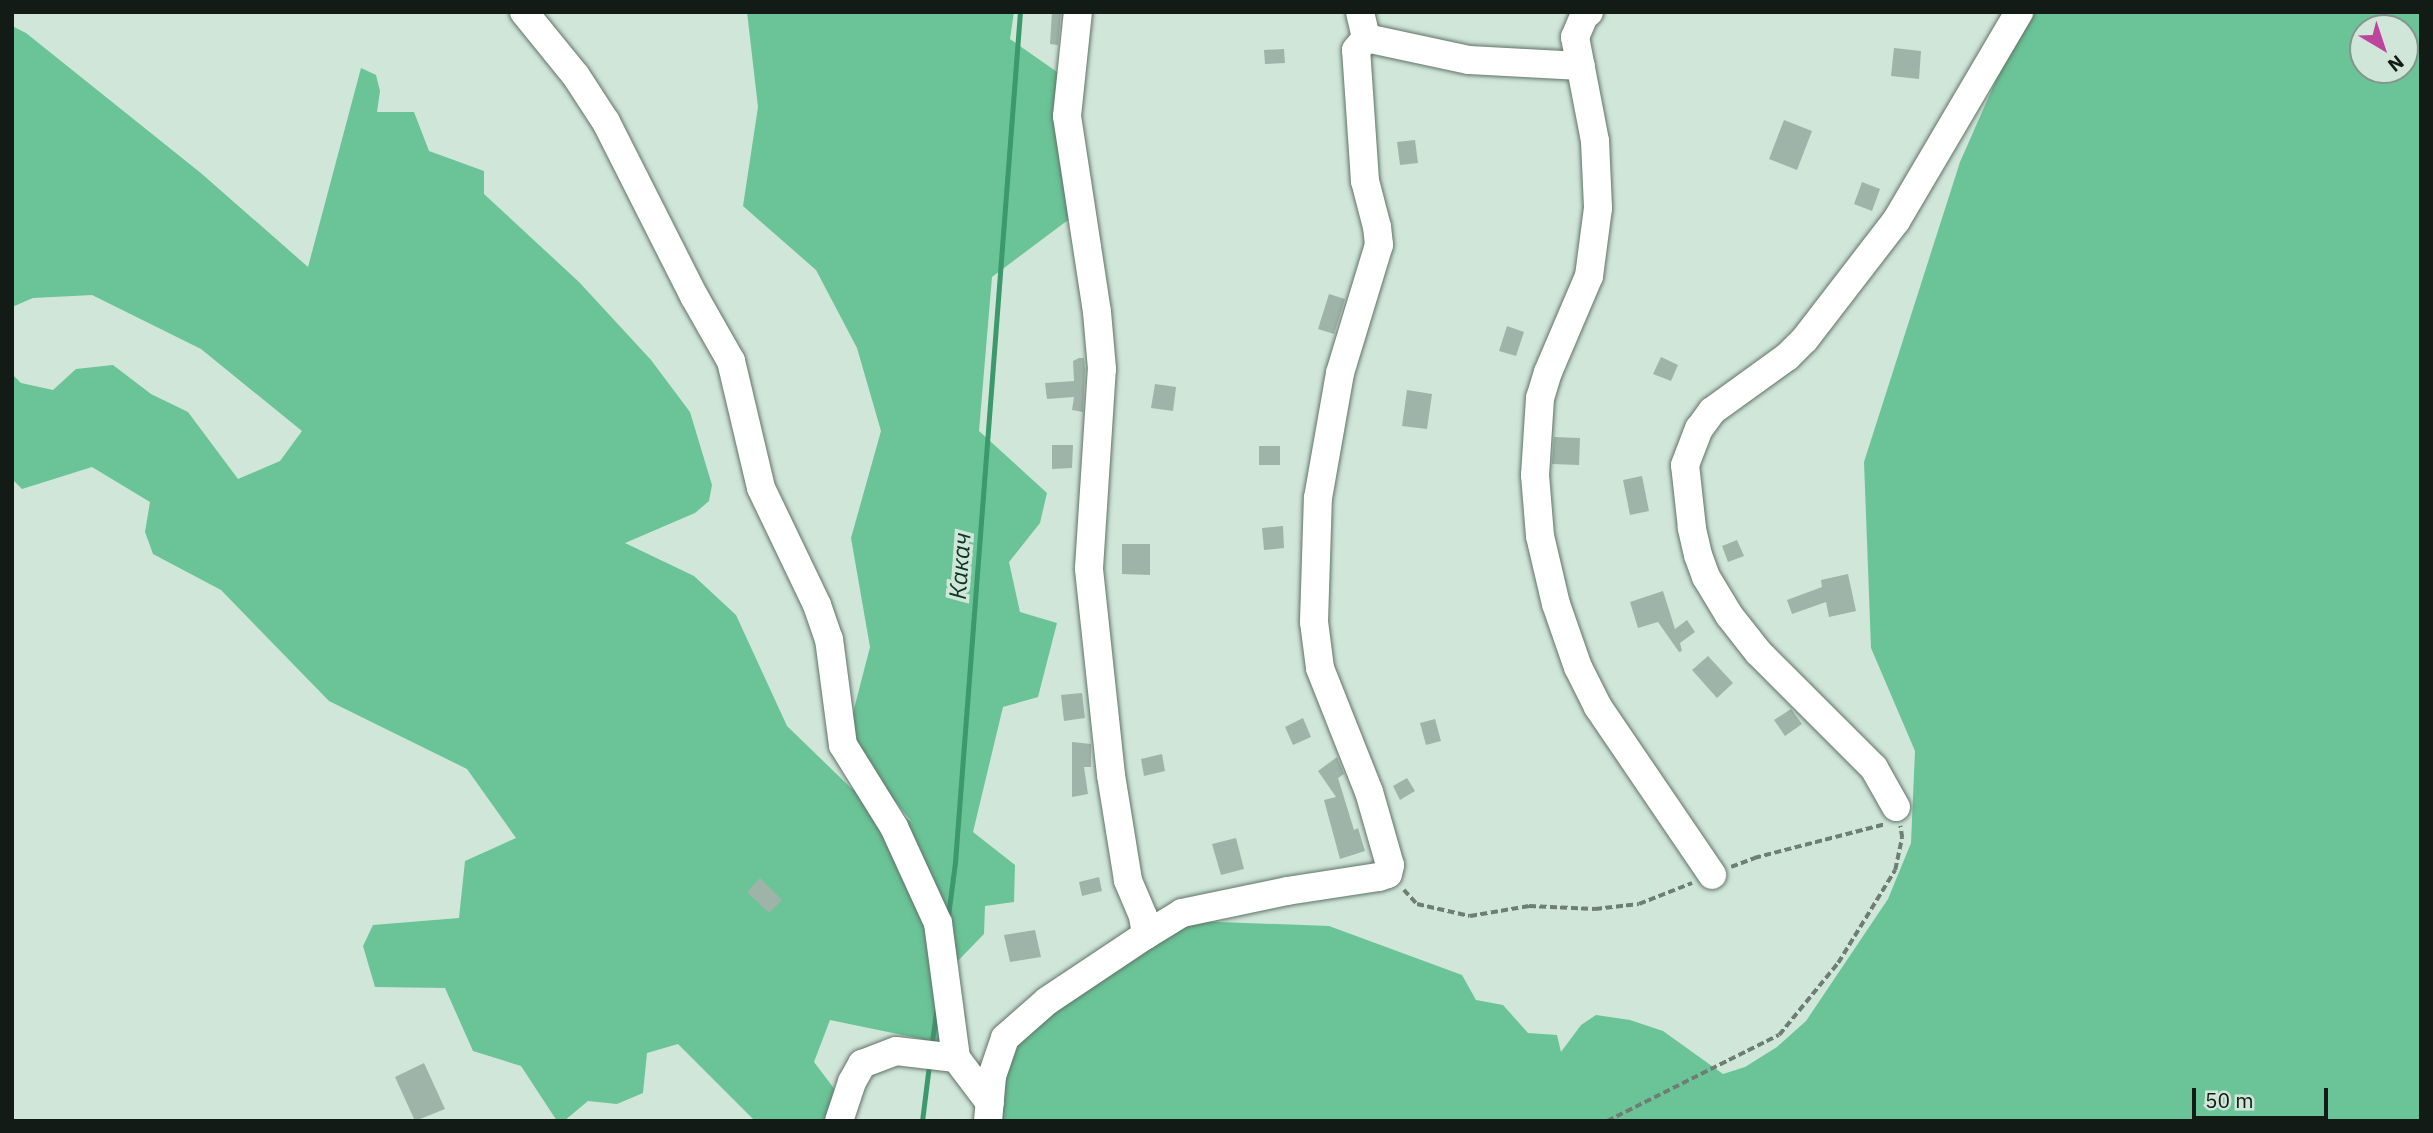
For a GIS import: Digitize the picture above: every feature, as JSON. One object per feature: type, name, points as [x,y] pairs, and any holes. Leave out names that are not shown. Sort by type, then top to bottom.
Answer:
[{"type":"street","points":[[524,12],[576,76],[606,122],[694,296],[724,344],[731,361],[761,488],[817,605],[828,639],[836,717],[842,745],[894,827],[938,923],[942,955],[939,1056]]},
{"type":"street","points":[[1078,12],[1067,116],[1097,312],[1102,369],[1089,568],[1111,775],[1128,880],[1143,916],[1146,935]]},
{"type":"street","points":[[1589,12],[1584,16],[1575,37],[1595,141],[1598,208],[1589,276],[1548,372],[1540,398],[1535,475],[1541,536],[1556,604],[1578,667],[1593,697],[1712,875]]},
{"type":"street","points":[[1896,807],[1874,768],[1758,652],[1723,606],[1706,577],[1698,555],[1690,516],[1685,465],[1699,429],[1712,411],[1787,358],[1805,339],[1896,221],[2019,12]]},
{"type":"street","points":[[989,1112],[992,1076],[1005,1038],[1047,1001],[1182,913],[1388,874],[1390,857],[1369,792],[1320,668],[1314,622],[1318,498],[1340,373],[1378,245],[1377,227],[1365,181],[1356,50],[1363,25],[1469,60],[1581,66]]},
{"type":"street","points":[[839,1121],[852,1082],[863,1063],[896,1051],[939,1056],[989,1112]]},
{"type":"path","points":[[1388,874],[1417,904],[1470,916],[1529,906],[1595,909],[1639,904],[1754,858],[1884,827],[1896,807]]},
{"type":"path","points":[[1607,1121],[1779,1035],[1838,963],[1895,870],[1902,838],[1896,807]]},
{"type":"green space","points":[[747,12],[1014,12],[1010,39],[1057,72],[1076,214],[992,277],[979,431],[1047,493],[1040,523],[1009,562],[1020,612],[1057,623],[1038,697],[1003,707],[973,832],[1015,865],[1014,902],[985,906],[984,934],[947,972],[966,1017],[951,1045],[830,1020],[814,1062],[842,1099],[834,1121],[755,1121],[678,1044],[647,1053],[643,1093],[617,1104],[588,1101],[564,1121],[557,1121],[521,1066],[473,1051],[445,988],[375,987],[363,946],[373,925],[459,918],[465,861],[516,838],[467,769],[329,701],[221,590],[153,554],[145,532],[150,502],[92,467],[22,489],[12,479],[12,374],[21,383],[53,390],[76,369],[113,365],[151,394],[188,412],[238,479],[280,461],[302,431],[201,349],[92,295],[33,298],[12,307],[12,26],[26,33],[202,174],[308,267],[361,68],[376,75],[380,91],[377,112],[414,112],[429,151],[484,171],[484,194],[579,282],[651,360],[690,412],[712,485],[709,501],[695,513],[625,543],[694,576],[736,615],[787,726],[851,788],[911,821],[846,740],[870,647],[851,538],[881,431],[857,348],[816,270],[743,206],[758,107]]},
{"type":"green space","points":[[2031,12],[2421,12],[2421,1121],[996,1121],[1012,1044],[1166,920],[1329,926],[1462,975],[1476,1000],[1503,1005],[1528,1033],[1557,1035],[1561,1052],[1581,1025],[1596,1015],[1630,1020],[1663,1031],[1723,1074],[1745,1067],[1777,1047],[1806,1021],[1888,899],[1911,843],[1915,751],[1871,648],[1864,462],[1960,162],[2016,35]]},
{"type":"building","points":[[1052,12],[1061,12],[1058,45],[1050,44]]},
{"type":"building","points":[[1894,48],[1921,51],[1919,79],[1891,76]]},
{"type":"building","points":[[1284,49],[1285,63],[1265,64],[1264,50]]},
{"type":"building","points":[[1784,120],[1812,131],[1797,170],[1769,159]]},
{"type":"building","points":[[1415,140],[1418,163],[1400,165],[1397,142]]},
{"type":"building","points":[[1862,182],[1880,189],[1872,211],[1854,204]]},
{"type":"building","points":[[1329,294],[1345,299],[1334,334],[1318,329]]},
{"type":"building","points":[[1507,326],[1524,332],[1516,356],[1499,351]]},
{"type":"building","points":[[1661,357],[1678,365],[1671,381],[1653,374]]},
{"type":"building","points":[[1084,358],[1085,369],[1083,412],[1072,410],[1074,397],[1047,399],[1045,383],[1074,381],[1073,361]]},
{"type":"building","points":[[1155,384],[1176,387],[1173,411],[1151,408]]},
{"type":"building","points":[[1407,390],[1432,394],[1427,429],[1402,426]]},
{"type":"building","points":[[1554,437],[1580,438],[1579,465],[1552,464]]},
{"type":"building","points":[[1052,445],[1073,445],[1072,468],[1052,469]]},
{"type":"building","points":[[1259,446],[1280,446],[1280,465],[1259,465]]},
{"type":"building","points":[[1642,476],[1649,511],[1630,515],[1623,480]]},
{"type":"building","points":[[1283,526],[1284,548],[1264,550],[1262,528]]},
{"type":"building","points":[[1737,540],[1744,556],[1728,562],[1722,546]]},
{"type":"building","points":[[1122,544],[1150,544],[1150,575],[1122,574]]},
{"type":"building","points":[[1848,574],[1856,611],[1829,617],[1826,602],[1792,614],[1787,600],[1822,587],[1821,580]]},
{"type":"building","points":[[1663,591],[1675,629],[1687,620],[1695,632],[1680,643],[1682,651],[1679,652],[1658,622],[1638,628],[1630,602]]},
{"type":"building","points":[[1708,656],[1733,683],[1717,698],[1692,670]]},
{"type":"building","points":[[1082,693],[1085,718],[1064,721],[1061,695]]},
{"type":"building","points":[[1791,709],[1802,724],[1785,736],[1774,720]]},
{"type":"building","points":[[1303,718],[1311,737],[1293,745],[1285,727]]},
{"type":"building","points":[[1435,719],[1441,741],[1426,745],[1420,723]]},
{"type":"building","points":[[1072,742],[1091,744],[1091,767],[1084,767],[1088,794],[1072,797]]},
{"type":"building","points":[[1162,754],[1165,771],[1144,776],[1141,759]]},
{"type":"building","points":[[1337,757],[1344,774],[1338,778],[1354,830],[1358,828],[1365,851],[1340,859],[1324,800],[1336,797],[1318,771]]},
{"type":"building","points":[[1407,778],[1415,791],[1400,800],[1393,786]]},
{"type":"building","points":[[1236,838],[1244,869],[1221,875],[1212,844]]},
{"type":"building","points":[[1099,877],[1102,891],[1082,896],[1079,882]]},
{"type":"building","points":[[760,878],[782,900],[769,913],[747,892]]},
{"type":"building","points":[[1035,930],[1041,957],[1010,962],[1004,935]]},
{"type":"building","points":[[424,1063],[445,1109],[415,1121],[395,1077]]},
{"type":"waterway","name":"Какач","points":[[948,916],[955,862],[1020,12]]},
{"type":"waterway","name":"Какач","points":[[931,1048],[937,1006]]},
{"type":"waterway","name":"Какач","points":[[922,1121],[929,1065]]}]
